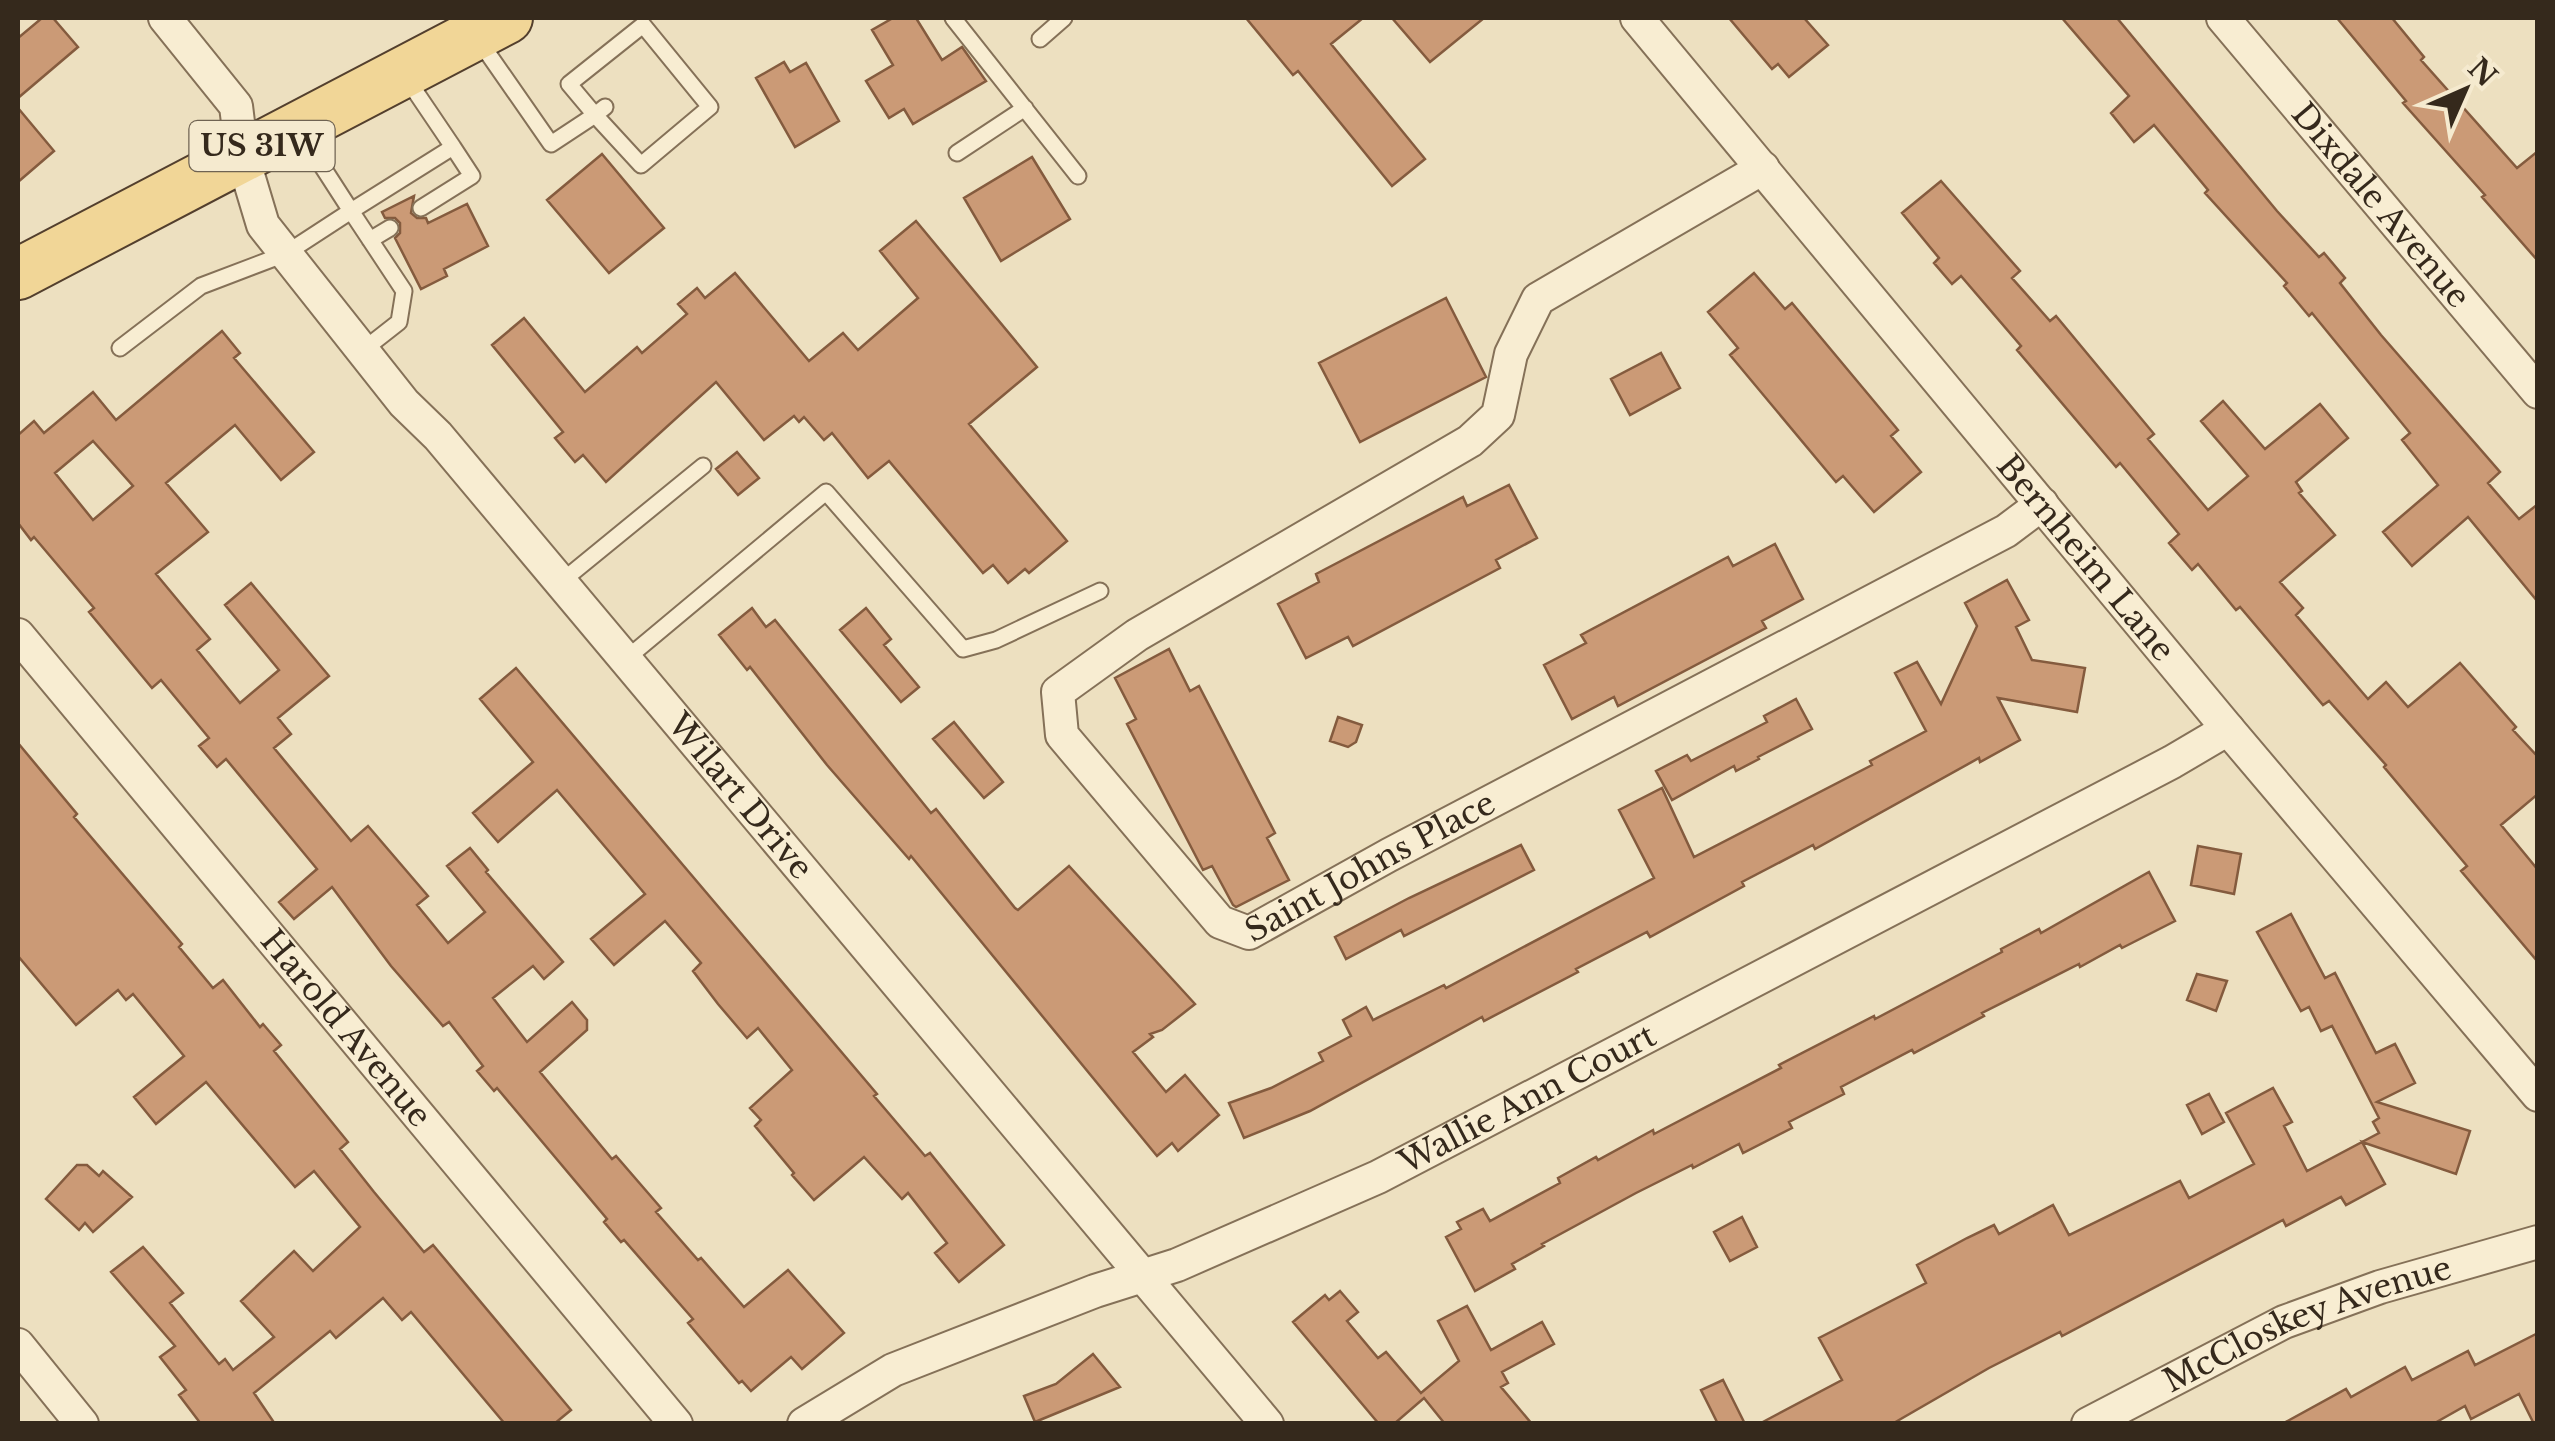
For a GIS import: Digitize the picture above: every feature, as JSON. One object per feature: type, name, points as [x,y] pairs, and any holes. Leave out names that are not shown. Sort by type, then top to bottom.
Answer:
[{"type":"main road","name":"US 31W","points":[[24,259],[298,129],[491,26]]},
{"type":"street","name":"Wilart Drive","points":[[165,18],[236,106],[242,156],[262,226],[362,351],[562,582],[1266,1424]]},
{"type":"street","name":"Bernheim Lane","points":[[1637,18],[2228,729],[2538,1094]]},
{"type":"street","name":"Dixdale Avenue","points":[[2223,18],[2538,392]]},
{"type":"street","name":"Saint Johns Place","points":[[1763,168],[1538,299],[1511,354],[1498,415],[1470,441],[1121,646],[1058,692],[1062,735],[1220,922],[1249,933],[1390,854],[2006,531],[2042,504]]},
{"type":"street","name":"Harold Avenue","points":[[18,635],[676,1424]]},
{"type":"street","name":"Wallie Ann Court","points":[[804,1424],[892,1370],[1096,1291],[1177,1265],[1378,1177],[2172,762],[2228,729]]},
{"type":"street","name":"McCloskey Avenue","points":[[2088,1424],[2284,1322],[2380,1288],[2538,1242]]},
{"type":"street","points":[[18,1345],[82,1424]]},
{"type":"lane","points":[[954,18],[1078,176]]},
{"type":"lane","points":[[1040,39],[1064,18]]},
{"type":"lane","points":[[642,21],[710,108],[641,165],[600,111],[569,84],[642,21]]},
{"type":"lane","points":[[491,26],[550,144],[600,111]]},
{"type":"lane","points":[[655,71],[670,59]]},
{"type":"lane","points":[[403,72],[472,176],[421,208]]},
{"type":"lane","points":[[957,153],[1025,108]]},
{"type":"lane","points":[[298,129],[404,291],[399,322],[362,351]]},
{"type":"lane","points":[[120,348],[200,286],[285,254],[454,147]]},
{"type":"lane","points":[[370,240],[390,228]]},
{"type":"lane","points":[[562,582],[703,466]]},
{"type":"lane","points":[[626,659],[826,492],[963,649],[996,640],[1100,591]]},
{"type":"building","points":[[42,18],[53,18],[78,47],[18,98],[18,38]]},
{"type":"building","points":[[893,18],[916,18],[942,60],[962,47],[986,81],[913,124],[904,109],[889,118],[866,81],[893,65],[872,30]]},
{"type":"building","points":[[1246,18],[1363,18],[1331,44],[1425,159],[1392,186],[1298,71],[1293,75]]},
{"type":"building","points":[[1392,18],[1484,18],[1430,62]]},
{"type":"building","points":[[1729,18],[1804,18],[1828,45],[1789,77],[1778,64],[1772,69]]},
{"type":"building","points":[[2062,18],[2117,18],[2277,211],[2319,257],[2324,253],[2345,278],[2340,283],[2381,335],[2500,472],[2488,483],[2519,519],[2538,504],[2538,602],[2468,517],[2412,566],[2383,532],[2438,485],[2402,440],[2410,433],[2312,313],[2309,316],[2284,286],[2287,283],[2205,193],[2208,190],[2154,125],[2134,142],[2111,113],[2129,96]]},
{"type":"building","points":[[2337,18],[2392,18],[2424,57],[2421,60],[2517,168],[2538,151],[2538,261],[2403,103],[2406,101]]},
{"type":"building","points":[[784,62],[790,72],[806,63],[839,121],[795,147],[756,78]]},
{"type":"building","points":[[18,108],[54,151],[18,182]]},
{"type":"building","points":[[602,154],[664,228],[609,273],[547,200]]},
{"type":"building","points":[[1032,157],[1070,219],[1001,261],[964,198]]},
{"type":"building","points":[[1941,181],[2020,271],[2012,278],[2050,321],[2056,316],[2154,434],[2148,439],[2208,510],[2248,476],[2201,421],[2223,401],[2265,449],[2320,404],[2348,438],[2296,482],[2302,491],[2299,493],[2335,535],[2280,582],[2303,608],[2296,615],[2368,699],[2386,682],[2408,707],[2460,663],[2538,757],[2538,794],[2501,825],[2538,870],[2538,962],[2461,871],[2467,866],[2386,765],[2329,701],[2323,705],[2198,564],[2192,570],[2169,543],[2179,534],[2120,463],[2116,467],[2017,350],[2021,346],[1961,276],[1952,284],[1934,263],[1939,258],[1902,213]]},
{"type":"building","points":[[414,196],[411,213],[426,218],[428,223],[467,204],[488,246],[444,269],[447,276],[421,289],[395,238],[400,233],[400,223],[395,218],[385,218],[382,212]]},
{"type":"building","points":[[916,221],[1037,367],[969,424],[1067,541],[1029,573],[1025,569],[1008,583],[993,565],[983,573],[889,461],[868,478],[832,433],[824,440],[804,417],[799,422],[794,416],[764,440],[716,382],[606,482],[583,455],[575,462],[555,438],[563,432],[492,345],[524,318],[585,392],[637,347],[642,353],[687,314],[678,304],[697,288],[705,298],[735,273],[809,361],[843,333],[858,350],[918,298],[880,251]]},
{"type":"building","points":[[1754,273],[1785,309],[1792,303],[1898,430],[1891,436],[1921,472],[1874,512],[1843,476],[1836,482],[1730,355],[1738,348],[1708,312]]},
{"type":"building","points":[[1446,298],[1486,377],[1360,442],[1319,363]]},
{"type":"building","points":[[222,331],[240,353],[234,358],[314,452],[281,480],[235,425],[166,483],[208,532],[156,574],[210,639],[197,650],[240,703],[279,670],[225,605],[251,583],[329,676],[278,718],[291,734],[274,748],[351,841],[368,826],[428,896],[417,905],[448,943],[485,912],[447,866],[470,848],[563,962],[544,979],[533,966],[493,998],[527,1042],[572,1002],[587,1020],[587,1030],[540,1072],[612,1159],[616,1156],[661,1208],[656,1212],[744,1307],[788,1270],[844,1333],[802,1369],[791,1357],[751,1391],[742,1381],[739,1383],[688,1323],[693,1319],[604,1222],[607,1219],[497,1088],[494,1091],[477,1071],[483,1066],[449,1022],[443,1026],[391,966],[332,887],[294,919],[279,902],[317,869],[226,759],[217,767],[199,746],[209,738],[161,680],[152,688],[89,612],[94,608],[18,523],[18,435],[34,421],[44,433],[93,392],[116,420]],"holes":[[[93,441],[133,486],[93,520],[55,473]]]},
{"type":"building","points":[[1661,353],[1680,388],[1630,415],[1611,379]]},
{"type":"building","points":[[737,452],[759,478],[738,495],[716,469]]},
{"type":"building","points":[[1509,485],[1537,538],[1496,560],[1500,568],[1353,646],[1348,637],[1306,658],[1278,604],[1319,582],[1316,574],[1463,497],[1467,506]]},
{"type":"building","points":[[1775,544],[1803,599],[1762,621],[1766,628],[1618,706],[1614,697],[1572,719],[1544,665],[1586,643],[1581,635],[1728,557],[1733,566]]},
{"type":"building","points":[[2007,580],[2029,620],[2016,627],[2032,660],[2085,668],[2077,712],[1998,698],[2020,740],[1980,762],[1979,758],[1815,849],[1813,845],[1742,882],[1744,886],[1650,937],[1647,932],[1310,1111],[1244,1138],[1229,1103],[1271,1088],[1323,1061],[1319,1053],[1351,1036],[1343,1020],[1366,1007],[1373,1020],[1444,985],[1446,988],[1654,878],[1619,810],[1662,788],[1694,857],[1872,765],[1870,761],[1926,731],[1895,673],[1917,662],[1941,704],[1977,626],[1965,603]]},
{"type":"building","points":[[752,608],[766,627],[775,620],[931,813],[936,809],[1015,908],[1018,910],[1069,866],[1195,1004],[1162,1030],[1150,1034],[1153,1037],[1133,1052],[1166,1092],[1185,1075],[1219,1115],[1178,1151],[1172,1143],[1157,1156],[911,856],[909,859],[827,765],[750,667],[747,670],[719,635]]},
{"type":"building","points":[[866,608],[891,639],[884,645],[919,687],[901,702],[840,630]]},
{"type":"building","points":[[1169,649],[1190,691],[1199,686],[1275,833],[1267,838],[1289,880],[1236,907],[1212,866],[1203,870],[1127,724],[1136,719],[1115,678]]},
{"type":"building","points":[[516,668],[877,1094],[874,1096],[925,1156],[930,1153],[1004,1245],[959,1282],[935,1253],[947,1243],[908,1193],[902,1199],[864,1157],[814,1200],[792,1175],[755,1126],[761,1120],[750,1108],[792,1070],[758,1028],[747,1038],[718,1004],[693,971],[701,963],[665,921],[614,965],[591,939],[645,894],[557,790],[498,842],[473,813],[533,762],[480,699]]},
{"type":"building","points":[[1796,699],[1812,729],[1736,771],[1734,766],[1672,800],[1656,771],[1687,755],[1691,761],[1767,722],[1764,716]]},
{"type":"building","points":[[1338,717],[1362,725],[1356,742],[1348,747],[1330,741]]},
{"type":"building","points":[[954,722],[1003,782],[984,798],[933,739]]},
{"type":"building","points":[[18,743],[77,814],[74,817],[182,944],[179,947],[213,988],[223,980],[260,1027],[263,1024],[281,1045],[274,1051],[348,1142],[340,1149],[374,1192],[424,1252],[433,1245],[571,1410],[554,1424],[505,1424],[411,1312],[402,1320],[383,1298],[336,1338],[330,1331],[254,1393],[275,1424],[201,1424],[179,1395],[186,1390],[160,1357],[175,1346],[111,1272],[143,1247],[183,1293],[170,1303],[219,1364],[225,1359],[233,1370],[274,1337],[241,1301],[294,1251],[313,1271],[360,1227],[314,1171],[295,1187],[206,1082],[156,1124],[134,1097],[184,1056],[133,994],[126,1000],[118,990],[76,1025],[18,956]]},
{"type":"building","points":[[1521,845],[1534,870],[1404,936],[1401,930],[1346,959],[1335,937]]},
{"type":"building","points":[[2198,846],[2241,854],[2234,894],[2191,885]]},
{"type":"building","points":[[2149,872],[2175,921],[2080,967],[2079,964],[1914,1053],[1912,1050],[1841,1087],[1844,1094],[1789,1122],[1792,1128],[1743,1153],[1739,1144],[1636,1193],[1542,1244],[1512,1264],[1515,1269],[1475,1291],[1446,1237],[1461,1229],[1457,1222],[1483,1209],[1490,1221],[1560,1183],[1558,1178],[1596,1157],[1598,1160],[1653,1130],[1654,1134],[2039,929],[2041,933]]},
{"type":"building","points":[[2291,914],[2325,978],[2335,973],[2376,1053],[2395,1044],[2415,1083],[2377,1102],[2470,1131],[2456,1174],[2362,1142],[2385,1184],[2346,1205],[2341,1197],[2286,1226],[2283,1220],[2062,1336],[2060,1332],[1989,1368],[1892,1424],[1759,1424],[1842,1380],[1819,1338],[1926,1283],[1917,1265],[1967,1238],[1994,1225],[1999,1234],[2053,1205],[2069,1235],[2180,1181],[2189,1198],[2254,1164],[2226,1113],[2273,1088],[2292,1122],[2284,1126],[2307,1171],[2379,1133],[2373,1122],[2379,1118],[2332,1026],[2321,1031],[2309,1007],[2301,1011],[2257,932]]},
{"type":"building","points":[[2197,974],[2227,981],[2216,1011],[2187,1000]]},
{"type":"building","points":[[2209,1094],[2224,1122],[2202,1134],[2187,1105]]},
{"type":"building","points":[[77,1165],[87,1165],[99,1176],[103,1171],[132,1197],[93,1232],[85,1223],[79,1230],[46,1199]]},
{"type":"building","points":[[1742,1217],[1757,1247],[1730,1261],[1714,1232]]},
{"type":"building","points":[[1340,1291],[1358,1312],[1347,1321],[1378,1358],[1386,1352],[1421,1393],[1459,1361],[1438,1321],[1467,1306],[1491,1350],[1542,1322],[1554,1344],[1502,1372],[1508,1383],[1501,1387],[1532,1424],[1445,1424],[1424,1398],[1394,1424],[1379,1424],[1293,1322],[1325,1295],[1329,1300]]},
{"type":"building","points":[[2538,1333],[2538,1424],[2534,1424],[2519,1394],[2471,1419],[2465,1406],[2433,1424],[2282,1424],[2346,1389],[2351,1397],[2405,1367],[2412,1380],[2468,1351],[2475,1365]]},
{"type":"building","points":[[1093,1354],[1120,1387],[1035,1422],[1024,1396],[1056,1384]]},
{"type":"building","points":[[1723,1380],[1745,1424],[1718,1424],[1701,1390]]}]
